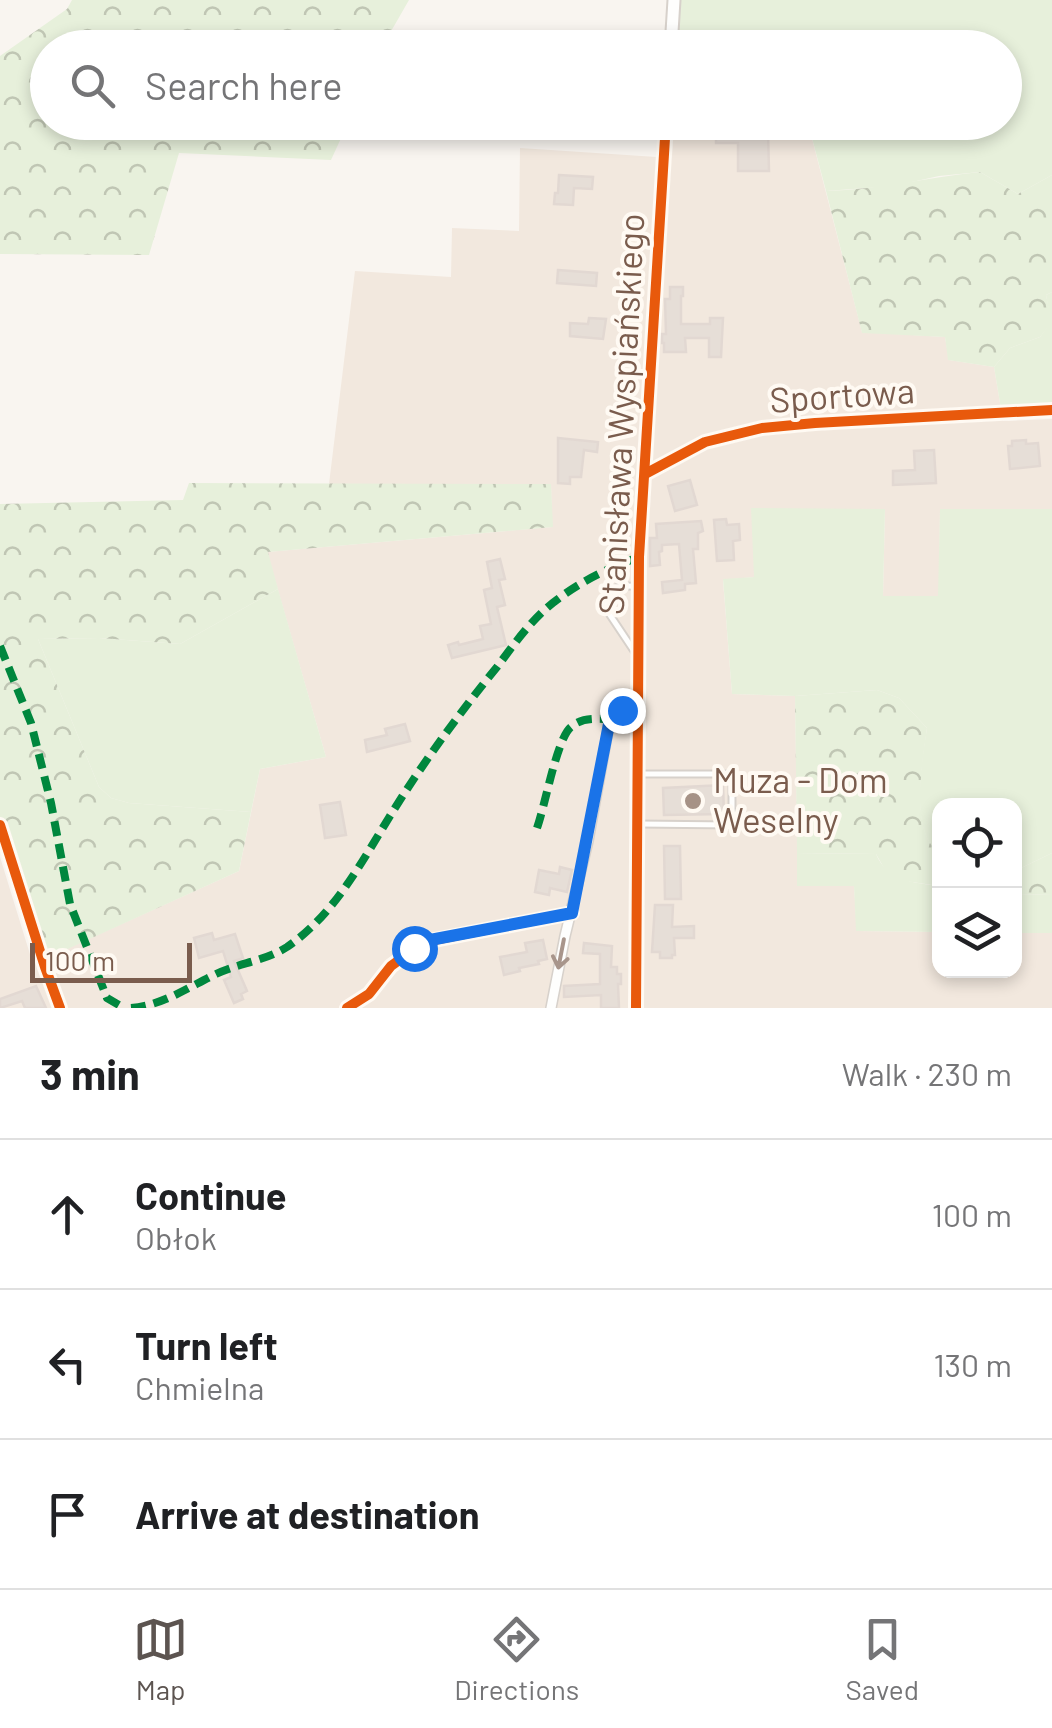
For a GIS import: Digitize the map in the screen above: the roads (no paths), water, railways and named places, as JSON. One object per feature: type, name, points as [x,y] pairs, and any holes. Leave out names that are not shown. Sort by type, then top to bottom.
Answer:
[{"type":"street","points":[[672,30],[674,0]]},
{"type":"street","name":"Stanisława Wyspiańskiego","points":[[636,1008],[638,587],[665,140]]},
{"type":"street","name":"Sportowa","points":[[645,474],[705,442],[762,428],[1052,410]]},
{"type":"street","points":[[551,1008],[610,719],[622,710],[638,709]]},
{"type":"street","points":[[0,825],[60,1008]]},
{"type":"street","points":[[349,1006],[369,994],[390,966],[424,942],[572,913]]},
{"type":"lane","points":[[638,587],[616,587],[609,592],[605,604],[638,658]]},
{"type":"lane","points":[[639,774],[732,774],[732,825],[639,824]]},
{"type":"place","name":"Muza - Dom Weselny","points":[[693,801]]}]
